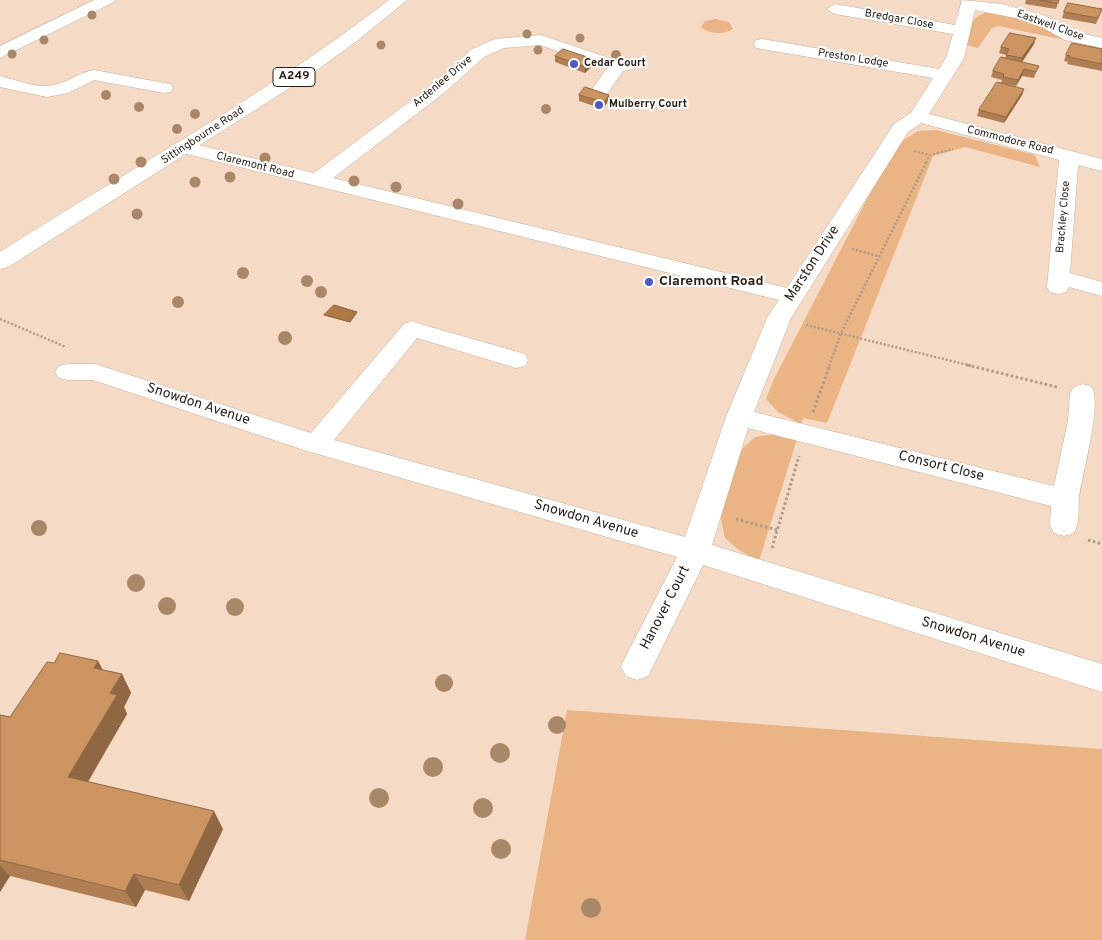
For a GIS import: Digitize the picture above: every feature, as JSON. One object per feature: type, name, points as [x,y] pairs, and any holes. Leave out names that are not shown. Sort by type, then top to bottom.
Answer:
[{"type":"main road","points":[[0,52],[106,0]]},
{"type":"main road","name":"Sittingbourne Road","points":[[0,262],[186,148],[368,26],[399,0]]},
{"type":"main road","name":"Marston Drive","points":[[695,551],[739,417],[779,318],[791,296],[901,128],[918,117],[945,75],[955,58],[969,2]]},
{"type":"main road","name":"Eastwell Close","points":[[969,2],[1037,18],[1070,36],[1102,43]]},
{"type":"main road","name":"Bredgar Close","points":[[835,9],[962,31]]},
{"type":"main road","name":"Ardenlee Drive","points":[[316,181],[440,88],[478,53],[501,43],[541,40],[622,65],[599,94]]},
{"type":"main road","name":"Preston Lodge","points":[[762,44],[945,75]]},
{"type":"main road","points":[[0,81],[46,92],[61,89],[87,76],[94,75],[164,88]]},
{"type":"main road","name":"Commodore Road","points":[[918,117],[1102,165]]},
{"type":"main road","name":"Claremont Road","points":[[186,148],[791,296]]},
{"type":"main road","name":"Brackley Close","points":[[1069,156],[1058,282],[1102,289]]},
{"type":"main road","points":[[316,444],[412,329],[516,360]]},
{"type":"main road","name":"Snowdon Avenue","points":[[68,372],[95,372],[316,444],[695,551],[1102,678]]},
{"type":"main road","name":"Consort Close","points":[[739,417],[806,432],[1064,512],[1091,423],[1083,393]]},
{"type":"main road","name":"Hanover Court","points":[[637,666],[695,551]]},
{"type":"path","points":[[765,573],[806,432],[841,333],[930,155],[959,148]]},
{"type":"path","points":[[779,318],[1083,393]]},
{"type":"path","points":[[0,319],[86,356],[68,372]]},
{"type":"path","points":[[708,512],[777,530]]},
{"type":"shaded area","points":[[993,11],[1036,22],[1065,40],[998,26],[992,28],[978,48],[967,45],[968,31],[972,21],[986,12]]},
{"type":"shaded area","points":[[715,19],[729,22],[733,29],[716,33],[701,27],[705,21]]},
{"type":"shaded area","points":[[936,130],[1035,155],[1040,167],[965,147],[933,156],[827,423],[803,418],[801,424],[778,412],[766,399],[773,381],[868,197],[902,141],[918,131]]},
{"type":"shaded area","points":[[334,305],[357,312],[350,322],[324,315]]},
{"type":"shaded area","points":[[776,434],[797,439],[759,561],[739,550],[725,538],[720,514],[742,449],[755,437]]},
{"type":"shaded area","points":[[567,710],[1102,749],[1102,940],[525,940]]},
{"type":"building","points":[[1040,0],[1059,0],[1058,3]]},
{"type":"building","points":[[1068,3],[1102,9],[1098,18],[1064,12]]},
{"type":"building","points":[[1010,33],[1036,38],[1022,58],[1006,55],[1009,49],[1001,47]]},
{"type":"building","points":[[1072,43],[1102,49],[1102,64],[1066,55]]},
{"type":"building","points":[[563,49],[593,59],[585,67],[555,56]]},
{"type":"building","points":[[1001,57],[1039,66],[1036,72],[1024,69],[1018,80],[1003,77],[1004,74],[993,71]]},
{"type":"building","points":[[997,82],[1024,89],[1006,117],[979,110]]},
{"type":"building","points":[[585,87],[609,95],[604,102],[579,95]]},
{"type":"building","points":[[60,653],[98,661],[94,668],[122,674],[110,693],[117,695],[68,777],[214,811],[179,885],[134,874],[125,891],[0,860],[0,715],[10,717],[47,662],[54,663]]},
{"type":"place","name":"Cedar Court","points":[[574,64]]},
{"type":"place","name":"Mulberry Court","points":[[599,105]]},
{"type":"place","name":"Claremont Road","points":[[649,282]]}]
